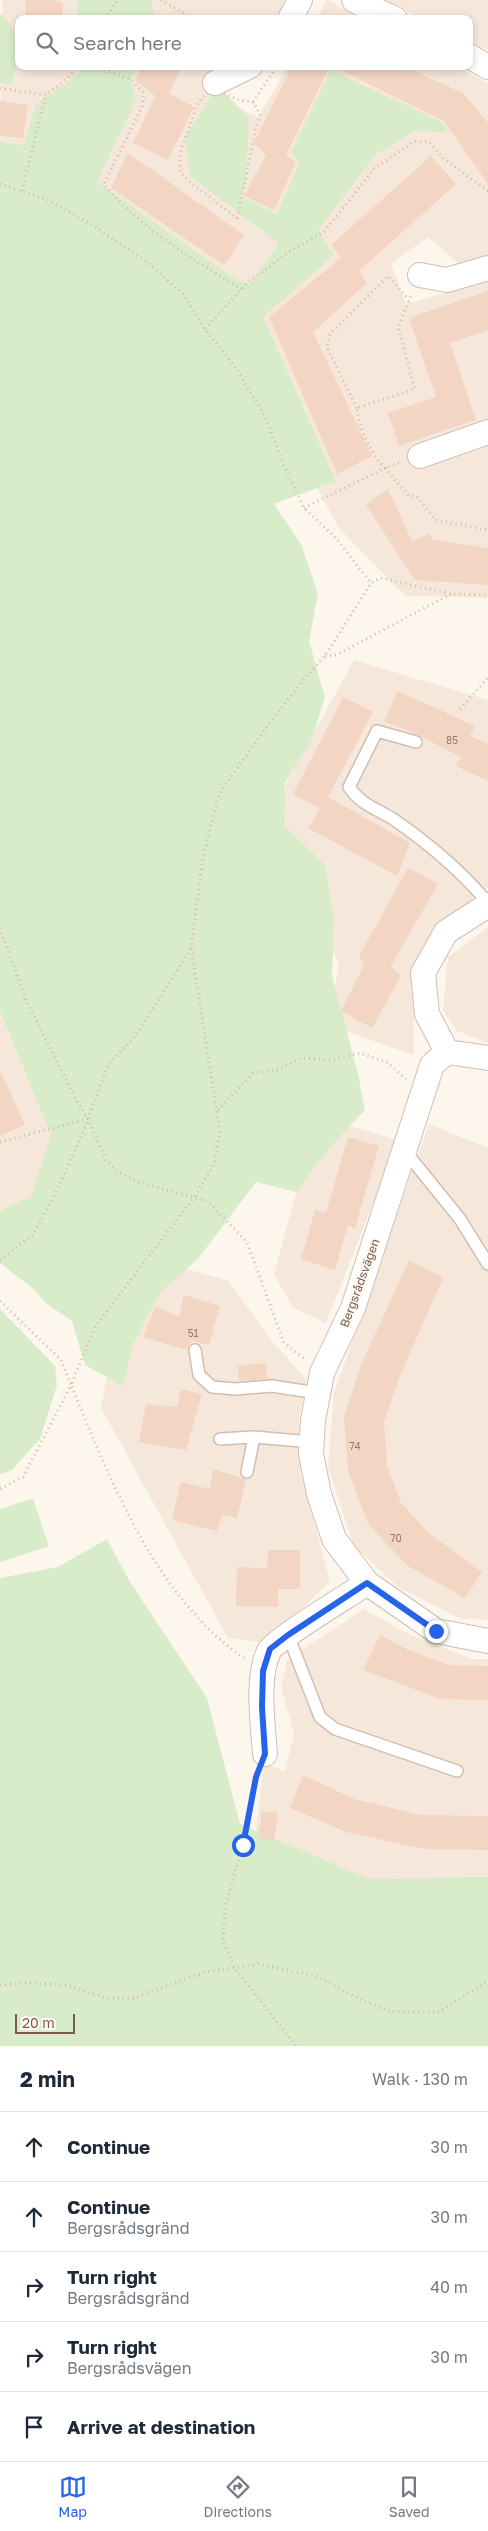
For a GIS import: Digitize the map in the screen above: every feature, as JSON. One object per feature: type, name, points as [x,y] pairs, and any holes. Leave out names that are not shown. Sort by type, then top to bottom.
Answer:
[{"type":"street","points":[[292,15],[300,0]]},
{"type":"street","points":[[354,0],[386,15]]},
{"type":"street","points":[[473,58],[488,67]]},
{"type":"street","points":[[215,83],[242,70]]},
{"type":"street","points":[[420,275],[447,280],[488,268]]},
{"type":"street","points":[[420,456],[488,432]]},
{"type":"street","points":[[488,904],[446,932],[423,973],[427,1014],[447,1052],[488,1058]]},
{"type":"street","name":"Bergsrådsvägen","points":[[447,1052],[432,1065],[353,1308],[320,1383],[311,1454],[318,1494],[334,1539],[367,1583],[436,1631],[488,1641]]},
{"type":"street","points":[[265,1754],[262,1707],[263,1671],[270,1649],[367,1583]]},
{"type":"lane","points":[[416,742],[377,731],[349,787],[358,800],[395,820],[467,879],[488,904]]},
{"type":"lane","points":[[405,1151],[460,1219],[488,1264]]},
{"type":"lane","points":[[196,1350],[199,1375],[212,1387],[236,1389],[320,1383]]},
{"type":"lane","points":[[220,1439],[254,1437],[312,1442]]},
{"type":"lane","points":[[247,1472],[254,1437]]},
{"type":"lane","points":[[288,1635],[320,1716],[335,1729],[457,1771]]},
{"type":"path","points":[[108,15],[118,0]]},
{"type":"path","points":[[161,0],[186,15]]},
{"type":"path","points":[[22,191],[46,95],[73,70]]},
{"type":"path","points":[[105,70],[131,80],[144,93],[142,107],[104,184],[117,201],[178,248],[242,288]]},
{"type":"path","points":[[253,102],[274,70]]},
{"type":"path","points":[[215,83],[219,92],[239,100],[253,102],[260,114],[251,146],[246,182],[237,218],[191,183],[180,172],[180,153],[198,103],[215,83]]},
{"type":"path","points":[[0,88],[46,95]]},
{"type":"path","points":[[205,329],[242,288],[290,251],[325,232],[374,169],[415,141],[429,142],[443,158],[488,191]]},
{"type":"path","points":[[0,184],[46,199],[96,227],[147,262],[183,294],[205,329],[235,367],[265,416],[283,464],[304,508],[335,537],[371,583]]},
{"type":"path","points":[[357,408],[416,389],[398,328],[420,275]]},
{"type":"path","points":[[409,300],[388,276],[330,334],[327,348],[357,408],[358,420],[374,456],[409,496],[416,496],[436,520],[488,530]]},
{"type":"path","points":[[304,508],[385,468],[420,456]]},
{"type":"path","points":[[0,1489],[23,1477],[71,1385],[95,1327],[195,1196],[214,1164],[220,1132],[218,1110],[191,948],[203,858],[219,794],[260,736],[304,679],[325,656],[371,583],[381,578],[452,594],[488,595]]},
{"type":"path","points":[[325,656],[336,655],[452,594]]},
{"type":"path","points":[[460,709],[488,678]]},
{"type":"path","points":[[0,928],[26,1000],[88,1119],[106,1160],[118,1172],[138,1182],[195,1196],[207,1201],[247,1242],[284,1343],[320,1383]]},
{"type":"path","points":[[0,1260],[33,1235],[58,1188],[88,1119],[109,1063],[134,1038],[191,948]]},
{"type":"path","points":[[218,1110],[253,1074],[278,1070],[301,1058],[330,1060],[360,1053],[388,1062],[410,1083],[418,1109]]},
{"type":"path","points":[[0,1142],[88,1119]]},
{"type":"path","points":[[0,1302],[61,1360],[106,1470],[136,1528],[174,1589],[221,1642],[263,1671]]},
{"type":"path","points":[[265,1754],[256,1777],[243,1845],[225,1907],[223,1940],[234,1967],[296,2046]]},
{"type":"path","points":[[0,1985],[29,1982],[66,1985],[105,1998],[133,1998],[206,1972],[258,1964],[316,1976],[363,2002],[389,2011],[437,2013],[488,1981]]},
{"type":"shaded area","points":[[2,0],[284,0],[278,15],[15,15],[15,70],[217,70],[204,91],[258,117],[286,70],[464,70],[488,83],[488,256],[461,265],[428,237],[391,264],[406,304],[488,281],[488,598],[405,596],[338,527],[229,320],[0,177]]},
{"type":"shaded area","points":[[327,0],[355,15],[318,15]]},
{"type":"shaded area","points":[[385,0],[488,0],[488,50],[473,43],[473,15],[415,15]]},
{"type":"shaded area","points":[[354,660],[488,700],[488,887],[463,910],[413,970],[414,1055],[328,1025],[339,965],[274,805]]},
{"type":"shaded area","points":[[488,927],[488,1043],[457,1031],[443,1011],[448,957]]},
{"type":"shaded area","points":[[0,1013],[51,1135],[31,1196],[0,1211]]},
{"type":"shaded area","points":[[317,1117],[398,1140],[326,1323],[293,1308],[274,1274]]},
{"type":"shaded area","points":[[429,1124],[488,1148],[488,1620],[459,1618],[398,1587],[354,1546],[328,1467],[334,1393]]},
{"type":"shaded area","points":[[180,1267],[229,1281],[270,1339],[307,1380],[299,1417],[301,1475],[330,1581],[268,1643],[228,1638],[101,1408],[115,1332]]},
{"type":"shaded area","points":[[364,1609],[410,1635],[473,1659],[488,1659],[488,1897],[252,1862],[264,1764],[285,1771],[294,1734],[281,1686],[288,1659]]},
{"type":"green space","points":[[77,0],[151,0],[154,15],[78,15]]},
{"type":"green space","points":[[0,14],[7,20],[14,36],[15,67],[11,84],[0,84]]},
{"type":"green space","points":[[80,70],[135,70],[131,80],[136,100],[97,182],[229,275],[250,285],[279,243],[191,177],[184,138],[215,90],[227,95],[249,118],[246,182],[241,197],[277,214],[299,164],[291,152],[331,70],[443,123],[447,132],[414,131],[376,154],[318,230],[334,255],[263,317],[336,481],[274,504],[301,544],[318,593],[309,641],[325,698],[311,741],[284,784],[285,826],[325,865],[334,917],[332,976],[358,1074],[365,1110],[329,1148],[296,1192],[256,1182],[197,1260],[161,1291],[133,1344],[123,1386],[85,1365],[72,1321],[47,1304],[31,1287],[0,1263],[0,1211],[31,1196],[51,1135],[0,1012],[0,142],[24,145],[36,104],[80,73]]},
{"type":"green space","points":[[0,1309],[55,1366],[57,1385],[40,1439],[12,1470],[0,1474]]},
{"type":"green space","points":[[33,1498],[49,1546],[0,1562],[0,1509]]},
{"type":"green space","points":[[107,1539],[130,1582],[207,1698],[240,1824],[369,1879],[488,1877],[488,2046],[0,2046],[0,1578],[58,1567]]},
{"type":"building","points":[[26,0],[51,0],[63,3],[62,15],[25,15]]},
{"type":"building","points":[[140,70],[180,70],[169,93],[194,107],[168,160],[133,143],[155,96],[135,80]]},
{"type":"building","points":[[290,70],[328,70],[286,155],[296,162],[274,210],[244,196],[266,155],[254,143]]},
{"type":"building","points":[[340,70],[412,70],[463,93],[488,123],[488,184],[444,121]]},
{"type":"building","points":[[0,101],[28,105],[23,138],[0,136]]},
{"type":"building","points":[[128,153],[244,235],[224,265],[111,188]]},
{"type":"building","points":[[431,156],[456,184],[360,270],[366,284],[313,332],[372,456],[337,474],[269,317],[341,258],[331,245]]},
{"type":"building","points":[[488,291],[488,330],[450,343],[476,420],[399,446],[388,413],[436,397],[409,318]]},
{"type":"building","points":[[388,489],[412,541],[429,534],[433,540],[488,548],[488,585],[415,580],[366,505]]},
{"type":"building","points":[[398,691],[475,726],[470,736],[488,744],[488,781],[456,766],[461,757],[418,735],[384,721]]},
{"type":"building","points":[[343,697],[373,712],[328,797],[410,843],[397,876],[308,828],[320,808],[293,794]]},
{"type":"building","points":[[408,868],[438,884],[391,966],[401,976],[372,1028],[341,1011],[364,965],[359,956]]},
{"type":"building","points":[[0,1070],[25,1125],[0,1136]]},
{"type":"building","points":[[348,1137],[379,1146],[355,1228],[348,1225],[335,1270],[301,1259],[315,1210],[326,1213]]},
{"type":"building","points":[[409,1260],[443,1278],[399,1378],[384,1422],[387,1465],[401,1503],[429,1533],[482,1572],[465,1598],[408,1566],[368,1524],[348,1471],[344,1417],[361,1365]]},
{"type":"building","points":[[184,1295],[220,1306],[209,1345],[192,1341],[186,1350],[143,1337],[155,1307],[179,1316]]},
{"type":"building","points":[[266,1363],[267,1379],[239,1381],[238,1366]]},
{"type":"building","points":[[181,1389],[202,1394],[186,1450],[139,1442],[146,1404],[177,1407]]},
{"type":"building","points":[[213,1469],[246,1479],[237,1518],[222,1515],[217,1531],[172,1520],[181,1482],[210,1489]]},
{"type":"building","points":[[268,1550],[300,1550],[300,1589],[278,1589],[278,1607],[236,1606],[237,1567],[267,1568]]},
{"type":"building","points":[[380,1635],[406,1649],[449,1665],[488,1666],[488,1700],[441,1699],[363,1670]]},
{"type":"building","points":[[303,1775],[354,1799],[421,1815],[488,1816],[488,1850],[424,1849],[346,1832],[290,1808]]},
{"type":"building","points":[[262,1811],[278,1813],[274,1840],[258,1838]]},
{"type":"route","points":[[243,1845],[256,1777],[265,1754],[262,1707],[263,1671],[270,1649],[367,1583],[436,1631]]}]
